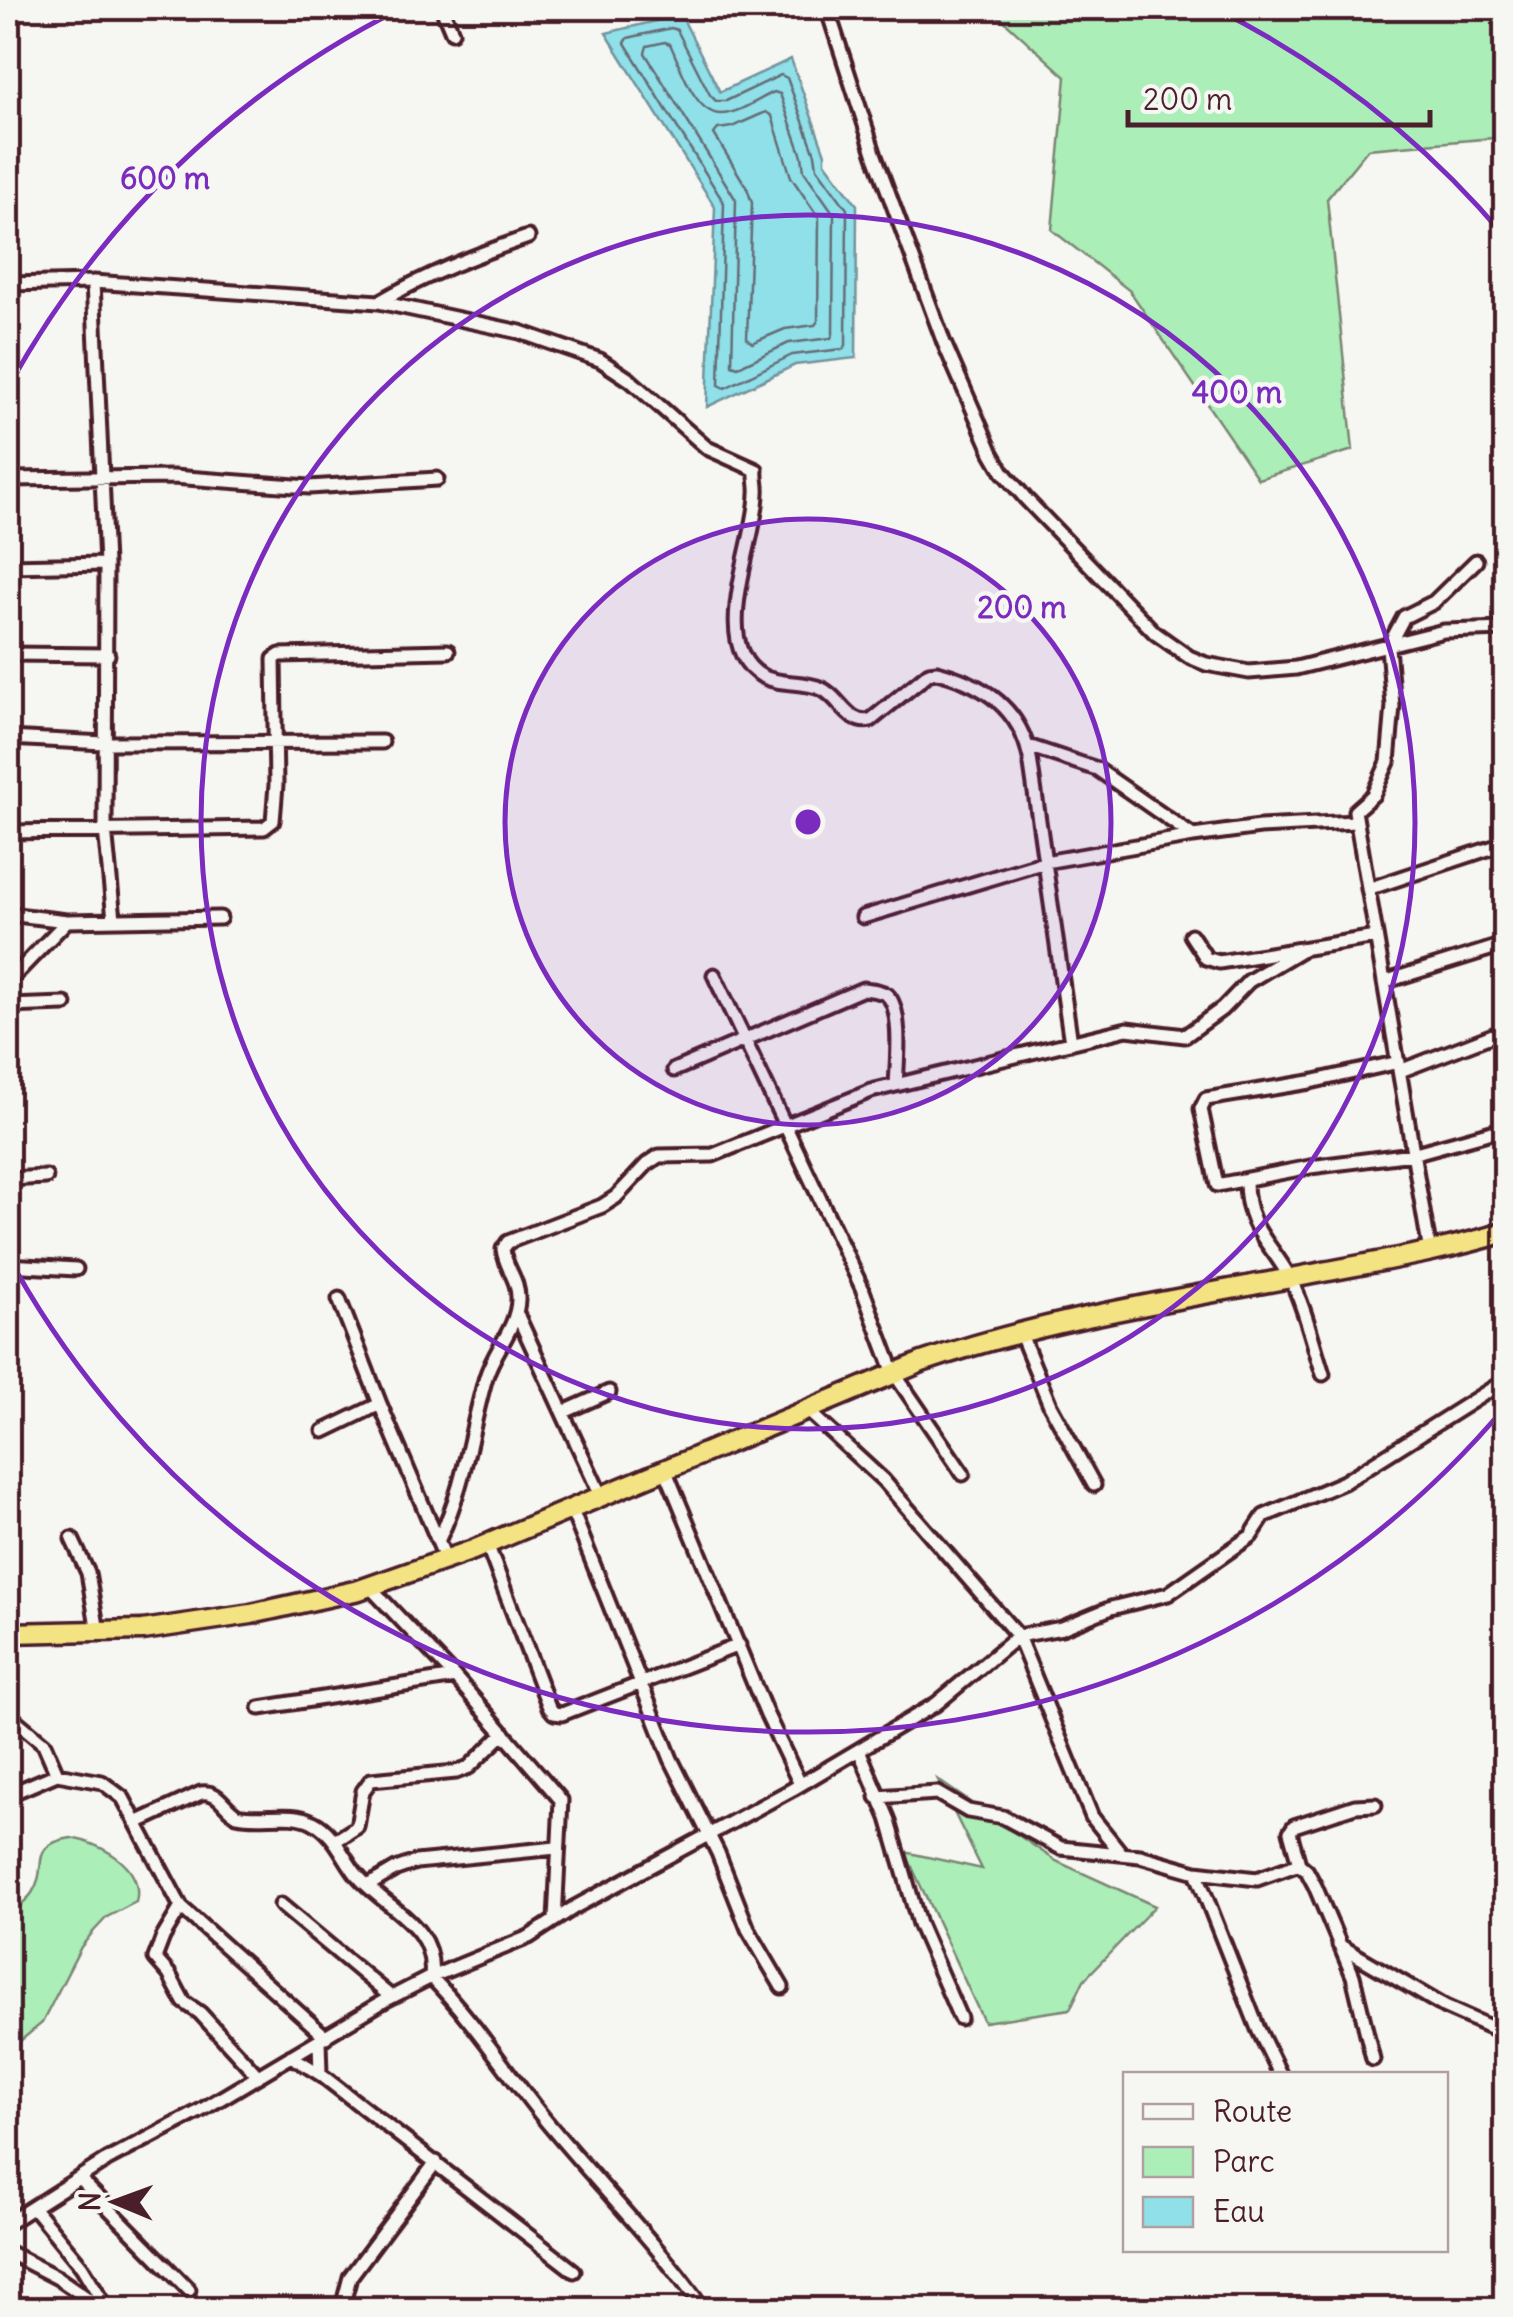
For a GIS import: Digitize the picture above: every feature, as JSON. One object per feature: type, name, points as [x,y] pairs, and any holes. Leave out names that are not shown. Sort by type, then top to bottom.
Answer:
[{"type":"highway","points":[[8,1632],[143,1630],[251,1614],[370,1586],[487,1544],[894,1373],[974,1344],[1505,1234]]},
{"type":"street","points":[[442,8],[452,32]]},
{"type":"street","points":[[826,8],[944,343],[992,452],[1014,485],[1089,568],[1156,633],[1189,657],[1220,668],[1264,671],[1296,668],[1460,628],[1506,630]]},
{"type":"street","points":[[379,302],[411,283],[528,237]]},
{"type":"street","points":[[94,282],[108,654],[105,829],[114,920]]},
{"type":"street","points":[[8,284],[94,282],[379,302],[520,332],[600,360],[630,380],[706,448],[756,470],[758,493],[735,617],[741,650],[753,670],[764,678],[824,690],[855,720],[863,722],[929,674],[943,674],[1010,709],[1028,746],[1071,1043]]},
{"type":"street","points":[[8,479],[172,477],[309,487],[437,479]]},
{"type":"street","points":[[1430,1252],[1355,822],[1357,808],[1373,796],[1388,762],[1393,706],[1388,647],[1404,617],[1434,602],[1476,561]]},
{"type":"street","points":[[8,566],[106,564]]},
{"type":"street","points":[[8,832],[264,828],[274,814],[276,785],[274,659],[280,655],[448,651]]},
{"type":"street","points":[[8,654],[108,654]]},
{"type":"street","points":[[8,738],[104,743],[382,742]]},
{"type":"street","points":[[1028,746],[1097,769],[1193,836]]},
{"type":"street","points":[[863,917],[1045,862],[1260,827],[1355,822]]},
{"type":"street","points":[[1368,889],[1506,842]]},
{"type":"street","points":[[8,914],[67,921],[220,918]]},
{"type":"street","points":[[8,982],[67,921]]},
{"type":"street","points":[[1191,936],[1206,958],[1219,962],[1376,937]]},
{"type":"street","points":[[1384,982],[1506,944]]},
{"type":"street","points":[[439,1540],[471,1450],[486,1376],[517,1314],[518,1286],[503,1250],[508,1242],[602,1206],[659,1156],[713,1155],[844,1101],[1071,1043],[1138,1028],[1166,1036],[1185,1036],[1222,1010],[1263,971],[1301,950]]},
{"type":"street","points":[[714,976],[866,1298],[894,1373],[963,1474]]},
{"type":"street","points":[[674,1070],[863,989],[891,999],[898,1042],[896,1085]]},
{"type":"street","points":[[8,1006],[65,1004]]},
{"type":"street","points":[[1506,1030],[1400,1067],[1206,1099],[1201,1109],[1217,1186],[1412,1154],[1506,1128]]},
{"type":"street","points":[[8,1179],[46,1177]]},
{"type":"street","points":[[1246,1181],[1248,1206],[1257,1233],[1290,1278],[1323,1374]]},
{"type":"street","points":[[8,1265],[76,1268]]},
{"type":"street","points":[[339,1299],[446,1560]]},
{"type":"street","points":[[517,1314],[601,1496]]},
{"type":"street","points":[[1020,1332],[1050,1405],[1094,1485]]},
{"type":"street","points":[[8,2223],[391,1997],[431,1976],[529,1937],[706,1833],[859,1750],[947,1697],[1018,1636],[1062,1628],[1110,1608],[1168,1594],[1251,1536],[1264,1516],[1344,1482],[1506,1380]]},
{"type":"street","points":[[564,1412],[609,1392]]},
{"type":"street","points":[[324,1431],[380,1404]]},
{"type":"street","points":[[807,1410],[883,1480],[1018,1636],[1092,1817],[1120,1853]]},
{"type":"street","points":[[665,1468],[800,1784]]},
{"type":"street","points":[[571,1508],[672,1760],[748,1928],[782,1987]]},
{"type":"street","points":[[72,1538],[88,1573],[98,1632]]},
{"type":"street","points":[[487,1544],[548,1707],[554,1713],[562,1714],[738,1646]]},
{"type":"street","points":[[370,1586],[456,1677],[561,1800],[555,1920]]},
{"type":"street","points":[[260,1708],[456,1677]]},
{"type":"street","points":[[8,1714],[44,1744],[57,1774]]},
{"type":"street","points":[[335,1841],[357,1827],[363,1791],[371,1780],[425,1778],[456,1772],[470,1767],[504,1733]]},
{"type":"street","points":[[859,1750],[888,1818],[919,1924],[960,2018]]},
{"type":"street","points":[[8,1795],[57,1774],[102,1782],[113,1788],[123,1798],[182,1907],[322,2039],[320,2074]]},
{"type":"street","points":[[136,1823],[210,1792],[237,1815],[310,1820],[335,1841],[359,1878],[401,1911],[422,1934],[433,1963],[431,1976],[497,2053],[545,2119],[679,2274],[704,2310]]},
{"type":"street","points":[[877,1797],[937,1793],[968,1811],[1003,1817],[1061,1848],[1152,1858],[1196,1872],[1257,1879],[1298,1864]]},
{"type":"street","points":[[1373,2059],[1352,1976],[1315,1886],[1298,1864],[1290,1832],[1294,1826],[1355,1806],[1375,1805]]},
{"type":"street","points":[[370,1885],[416,1862],[556,1848]]},
{"type":"street","points":[[1196,1872],[1279,2072]]},
{"type":"street","points":[[281,1905],[391,1997]]},
{"type":"street","points":[[182,1907],[163,1937],[156,1958],[184,2002],[200,2013],[257,2075]]},
{"type":"street","points":[[1339,1944],[1445,2007],[1506,2034]]},
{"type":"street","points":[[291,2056],[436,2162],[574,2272]]},
{"type":"street","points":[[346,2310],[350,2277],[436,2162]]},
{"type":"street","points":[[79,2178],[189,2290]]},
{"type":"street","points":[[33,2207],[92,2282],[106,2310]]},
{"type":"street","points":[[8,2252],[106,2310]]},
{"type":"street","points":[[81,2292],[92,2282]]},
{"type":"green space","points":[[990,8],[1505,8],[1505,137],[1368,149],[1327,199],[1353,450],[1258,479],[1130,291],[1052,230],[1066,77]]},
{"type":"green space","points":[[938,1780],[1056,1861],[1155,1906],[1084,1980],[1070,2009],[984,2022],[905,1852],[982,1869]]},
{"type":"green space","points":[[71,1838],[118,1858],[134,1878],[136,1902],[107,1917],[93,1932],[81,1947],[42,2023],[8,2051],[8,1916],[32,1893],[48,1846]]},
{"type":"water","points":[[681,15],[720,92],[791,59],[825,162],[857,205],[856,358],[795,365],[707,407],[715,207],[606,33]]}]
